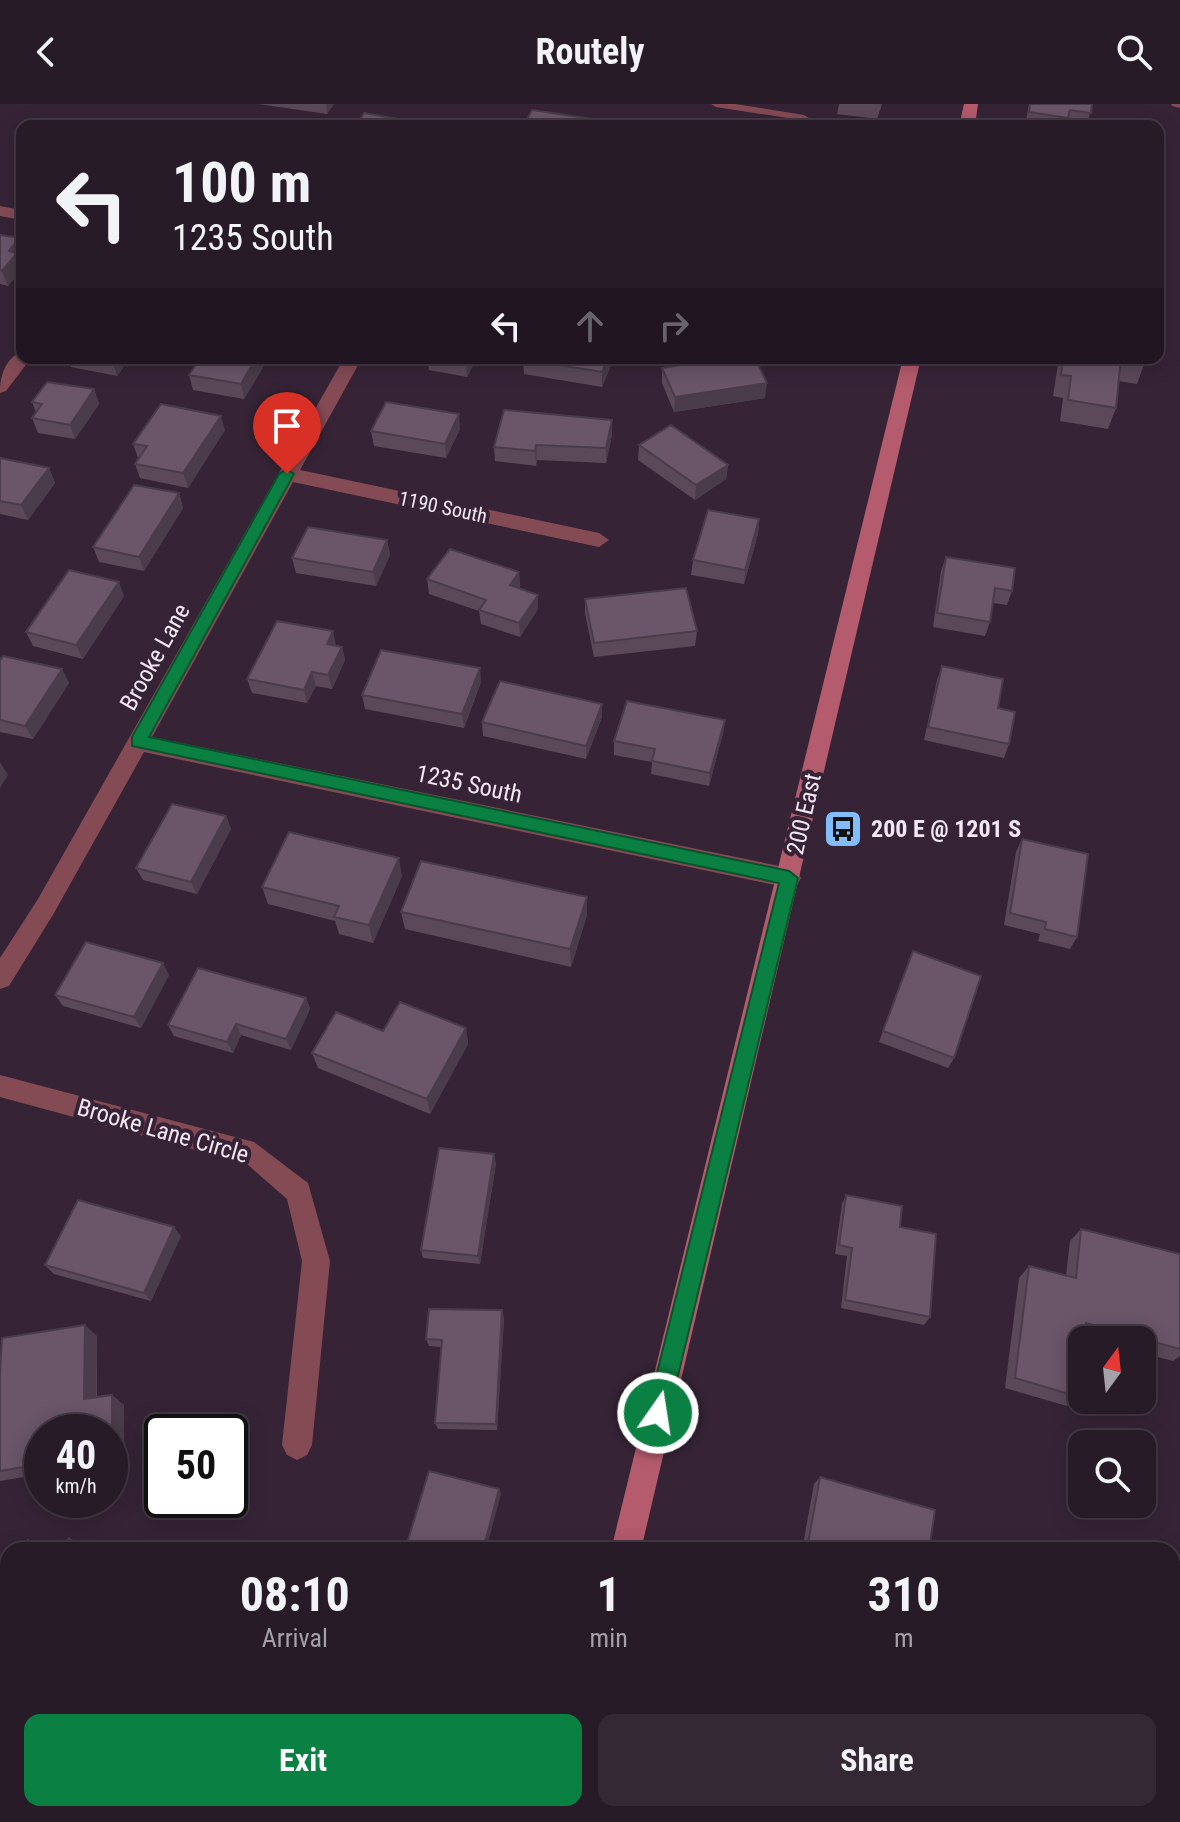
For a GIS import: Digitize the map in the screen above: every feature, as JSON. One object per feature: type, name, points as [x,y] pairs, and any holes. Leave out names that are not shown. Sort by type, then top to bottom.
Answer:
[{"type":"main road","name":"200 East","points":[[628,1542],[911,364]]},
{"type":"street","points":[[0,387],[17,364]]},
{"type":"street","name":"Brooke Lane","points":[[0,979],[138,742],[350,364]]},
{"type":"street","name":"1190 South","points":[[287,474],[599,540]]},
{"type":"street","name":"1235 South","points":[[138,742],[789,878]]},
{"type":"street","name":"Brooke Lane Circle","points":[[0,1086],[254,1154],[299,1192],[316,1261],[297,1445]]},
{"type":"lane","points":[[716,104],[804,120]]},
{"type":"building","points":[[1030,104],[1092,104],[1091,113],[1070,110],[1068,118],[1029,112]]},
{"type":"building","points":[[532,110],[593,119],[593,120],[526,120]]},
{"type":"building","points":[[364,113],[404,120],[360,120]]},
{"type":"building","points":[[0,235],[16,237],[16,243],[9,251],[16,254],[0,270]]},
{"type":"building","points":[[196,364],[253,364],[241,384],[189,375]]},
{"type":"building","points":[[553,364],[605,364],[602,372]]},
{"type":"building","points":[[688,364],[758,364],[767,383],[675,397],[662,368]]},
{"type":"building","points":[[1062,364],[1120,364],[1116,408],[1068,400],[1071,376],[1061,375]]},
{"type":"building","points":[[47,382],[94,389],[70,425],[32,418],[42,404],[32,402]]},
{"type":"building","points":[[386,402],[459,414],[445,444],[371,431]]},
{"type":"building","points":[[161,404],[221,416],[183,473],[135,464],[147,446],[133,444]]},
{"type":"building","points":[[504,410],[612,420],[606,448],[536,445],[535,451],[494,447]]},
{"type":"building","points":[[671,425],[728,465],[696,485],[639,445]]},
{"type":"building","points":[[0,458],[49,468],[21,505],[0,501]]},
{"type":"building","points":[[134,485],[179,493],[139,557],[93,547]]},
{"type":"building","points":[[708,510],[759,519],[745,570],[693,560]]},
{"type":"building","points":[[308,527],[387,540],[373,572],[292,558]]},
{"type":"building","points":[[450,549],[519,572],[510,585],[538,595],[519,623],[479,610],[486,600],[427,579]]},
{"type":"building","points":[[946,557],[1015,568],[1012,591],[995,588],[990,622],[937,613]]},
{"type":"building","points":[[69,570],[119,582],[76,645],[26,632]]},
{"type":"building","points":[[686,588],[697,631],[594,643],[585,599]]},
{"type":"building","points":[[277,621],[333,631],[327,644],[342,647],[328,675],[312,672],[304,690],[247,679]]},
{"type":"building","points":[[381,650],[480,668],[462,714],[362,695]]},
{"type":"building","points":[[3,656],[62,669],[25,726],[0,720],[0,660]]},
{"type":"building","points":[[942,666],[1003,679],[998,708],[1015,712],[1009,744],[928,727]]},
{"type":"building","points":[[500,681],[602,704],[586,746],[482,722]]},
{"type":"building","points":[[627,701],[725,720],[710,773],[652,761],[655,749],[614,741]]},
{"type":"building","points":[[172,804],[226,816],[191,882],[136,868]]},
{"type":"building","points":[[289,832],[399,858],[369,925],[334,917],[339,906],[262,887]]},
{"type":"building","points":[[1022,839],[1088,854],[1077,937],[1045,929],[1046,922],[1010,913]]},
{"type":"building","points":[[421,861],[587,897],[570,949],[401,912]]},
{"type":"building","points":[[86,942],[163,963],[134,1017],[55,995]]},
{"type":"building","points":[[913,951],[981,976],[954,1058],[883,1031]]},
{"type":"building","points":[[198,968],[306,998],[286,1039],[236,1024],[227,1042],[168,1025]]},
{"type":"building","points":[[400,1002],[466,1028],[427,1099],[312,1053],[336,1012],[383,1031]]},
{"type":"building","points":[[439,1148],[494,1154],[478,1256],[421,1250]]},
{"type":"building","points":[[846,1195],[902,1206],[900,1227],[936,1234],[930,1317],[845,1300],[852,1248],[839,1245]]},
{"type":"building","points":[[78,1200],[174,1227],[144,1293],[45,1265]]},
{"type":"building","points":[[1081,1229],[1180,1254],[1180,1349],[1156,1342],[1156,1326],[1097,1326],[1086,1323],[1086,1326],[1068,1326],[1068,1394],[1015,1378],[1029,1266],[1076,1278]]},
{"type":"building","points":[[429,1309],[502,1310],[496,1424],[435,1423],[442,1340],[426,1339]]},
{"type":"building","points":[[85,1325],[84,1399],[112,1395],[112,1414],[24,1414],[24,1467],[0,1471],[2,1338]]},
{"type":"building","points":[[429,1471],[499,1489],[485,1542],[407,1542]]},
{"type":"building","points":[[820,1477],[935,1510],[930,1542],[808,1542]]},
{"type":"place","name":"200 E @ 1201 S","points":[[843,829]]},
{"type":"route","points":[[287,474],[138,742],[789,878],[658,1413]]}]
